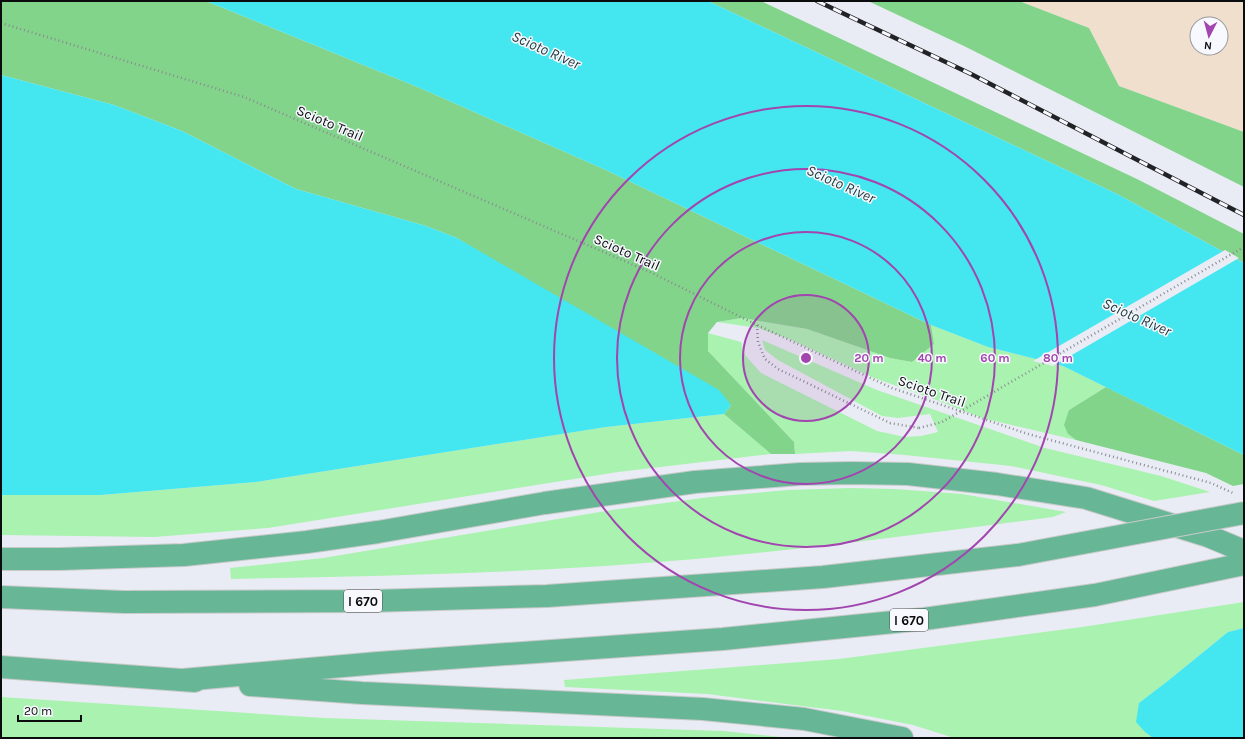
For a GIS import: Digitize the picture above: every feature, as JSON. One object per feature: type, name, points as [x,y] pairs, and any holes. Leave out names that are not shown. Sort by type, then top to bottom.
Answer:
[{"type":"highway","points":[[1,559],[60,559],[184,555],[314,541],[378,532],[545,503],[695,482],[800,474],[852,473],[908,474],[997,484],[1086,498],[1208,536],[1244,551]]},
{"type":"highway","name":"I 670","points":[[1,597],[124,602],[371,601],[547,596],[823,577],[1018,555],[1241,504]]},
{"type":"highway","name":"I 670","points":[[1,667],[182,680],[386,662],[723,639],[924,618],[1095,595],[1244,564]]},
{"type":"highway","points":[[182,680],[362,693],[703,708],[804,719],[902,738]]},
{"type":"path","name":"Scioto Trail","points":[[1,23],[244,97],[650,272],[757,325],[892,388],[1028,434],[1210,483],[1241,504]]},
{"type":"path","points":[[757,325],[758,342],[765,359],[778,369],[890,423],[919,428],[942,422],[1244,247]]},
{"type":"shaded area","points":[[1019,1],[1244,1],[1244,132],[1119,86],[1089,28]]},
{"type":"green space","points":[[1,1],[206,1],[420,88],[608,171],[931,325],[934,344],[912,362],[890,358],[807,329],[742,318],[717,322],[708,333],[708,351],[794,442],[795,454],[771,454],[724,414],[731,405],[457,238],[426,226],[296,189],[182,131],[114,105],[1,75]]},
{"type":"green space","points":[[708,1],[761,1],[1139,180],[1244,234],[1244,263],[1117,194]]},
{"type":"green space","points":[[868,1],[1019,1],[1089,28],[1119,86],[1244,132],[1244,187],[964,46]]},
{"type":"green space","points":[[742,318],[807,329],[890,358],[912,362],[934,344],[931,325],[988,347],[1063,366],[1106,387],[1069,410],[1068,434],[1076,440],[982,418],[874,378],[789,339],[758,328],[717,322]]},
{"type":"green space","points":[[708,333],[741,342],[745,355],[761,373],[877,431],[905,437],[921,436],[938,432],[930,414],[898,418],[882,416],[778,360],[765,350],[762,340],[877,390],[1045,448],[1161,476],[1210,492],[1154,501],[1101,485],[1011,466],[851,451],[795,454],[794,442],[708,351]]},
{"type":"green space","points":[[1106,387],[1244,455],[1244,484],[1233,486],[1206,473],[1076,440],[1068,434],[1064,425],[1069,410]]},
{"type":"green space","points":[[724,414],[771,454],[618,472],[268,528],[154,537],[1,535],[1,495],[101,495],[256,482],[606,427]]},
{"type":"green space","points":[[851,488],[895,489],[962,494],[1066,512],[1053,517],[895,537],[685,560],[482,572],[231,579],[230,568],[323,558],[612,510],[710,497],[788,490]]},
{"type":"green space","points":[[1244,602],[1244,628],[1228,632],[1139,703],[1145,732],[1153,738],[954,738],[913,725],[842,711],[707,694],[565,687],[564,680],[839,659],[1082,627]]},
{"type":"green space","points":[[1,697],[324,718],[724,731],[791,738],[1,738]]},
{"type":"water","name":"Scioto River","points":[[206,1],[708,1],[1117,194],[1244,263],[1244,455],[1063,366],[988,347],[931,325],[608,171],[420,88]]},
{"type":"water","points":[[1,75],[114,105],[182,131],[296,189],[426,226],[457,238],[719,390],[731,405],[724,414],[606,427],[256,482],[101,495],[1,495]]},
{"type":"water","points":[[1244,628],[1244,738],[1153,738],[1145,732],[1136,722],[1139,703],[1228,632]]},
{"type":"pier","points":[[1225,250],[1239,258],[1053,366],[1033,361]]},
{"type":"railway","points":[[817,1],[971,74],[1244,215]]}]
